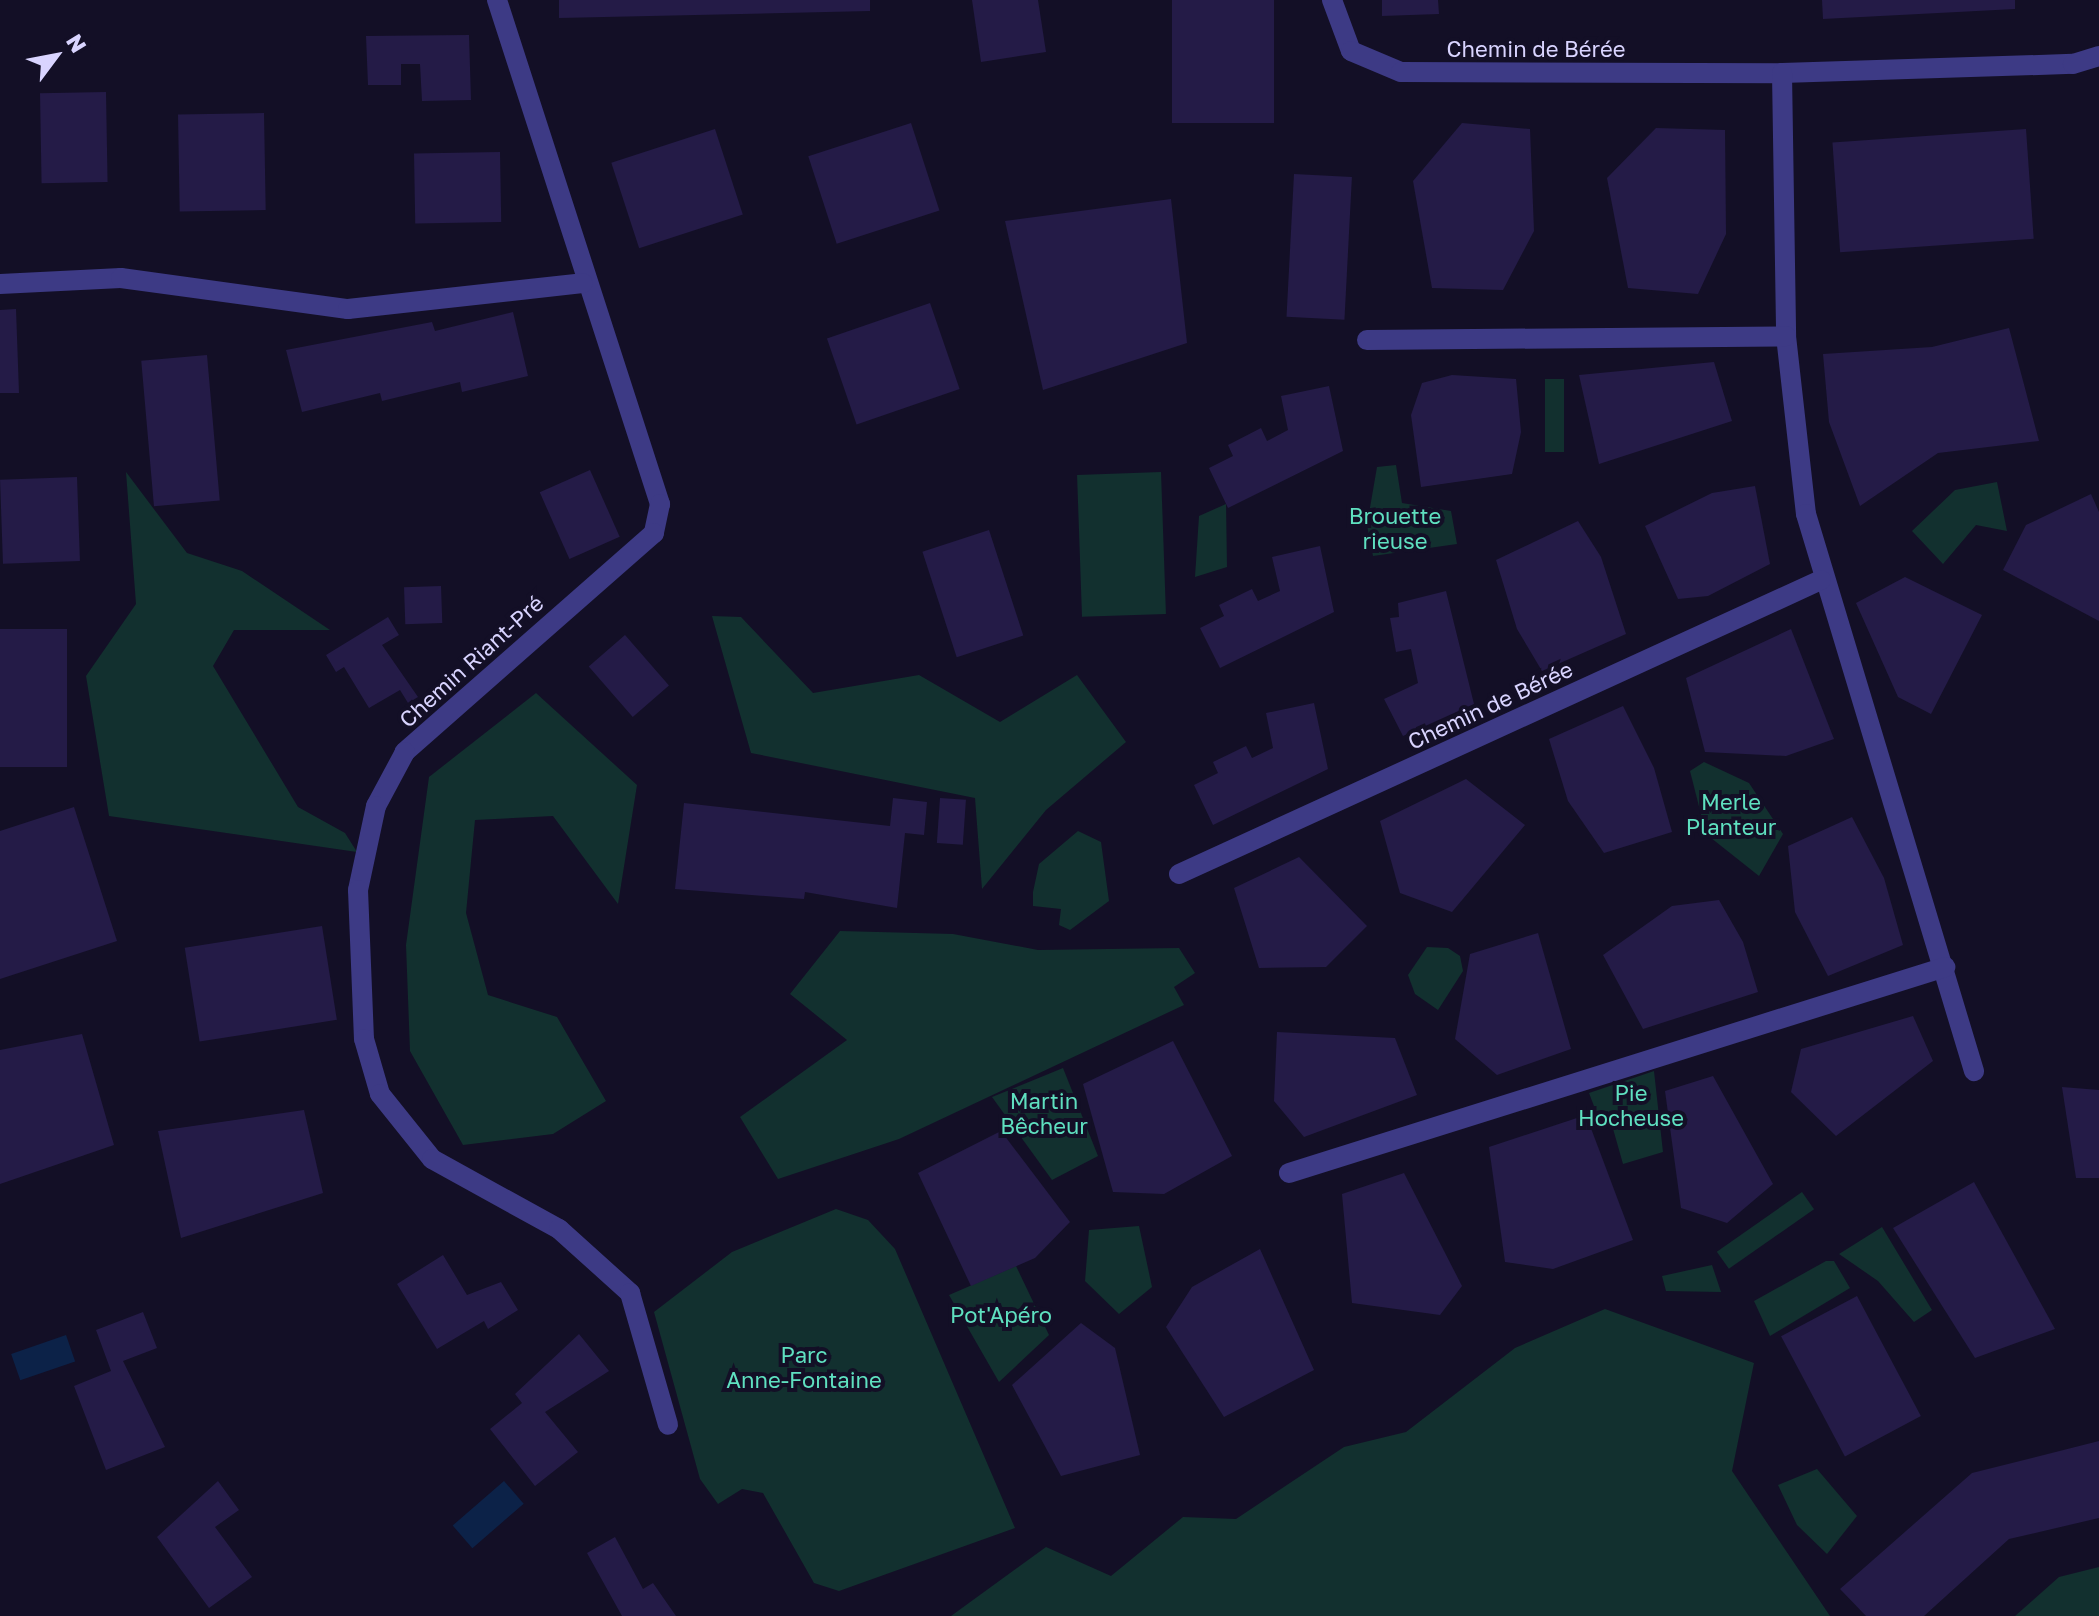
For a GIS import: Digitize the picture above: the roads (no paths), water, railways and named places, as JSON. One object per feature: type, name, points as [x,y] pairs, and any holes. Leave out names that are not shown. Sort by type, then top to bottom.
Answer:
[{"type":"street","name":"Chemin Riant-Pré","points":[[497,0],[583,283],[660,504],[654,533],[405,752],[376,806],[358,890],[358,957],[364,1039],[380,1094],[432,1159],[559,1229],[630,1293],[668,1425]]},
{"type":"street","name":"Chemin de Bérée","points":[[1332,0],[1351,51],[1401,72],[1782,73],[2063,65],[2099,56]]},
{"type":"street","points":[[1782,73],[1786,336],[1806,514],[1821,580],[1945,967],[1974,1071]]},
{"type":"street","points":[[0,284],[121,278],[348,309],[583,283]]},
{"type":"street","points":[[1367,340],[1786,336]]},
{"type":"street","name":"Chemin de Bérée","points":[[1179,874],[1821,580]]},
{"type":"street","points":[[1289,1173],[1945,967]]},
{"type":"water","points":[[66,1335],[75,1361],[20,1380],[11,1354]]},
{"type":"water","points":[[504,1481],[524,1504],[472,1548],[453,1526]]},
{"type":"park label","name":"Brouette rieuse","points":[[1395,528]]},
{"type":"park label","name":"Merle Planteur","points":[[1731,814]]},
{"type":"park label","name":"Pie Hocheuse","points":[[1631,1104]]},
{"type":"park label","name":"Martin Bêcheur","points":[[1044,1112]]},
{"type":"park label","name":"Pot'Apéro","points":[[1001,1315]]},
{"type":"park label","name":"Parc Anne-Fontaine","points":[[804,1366]]}]
